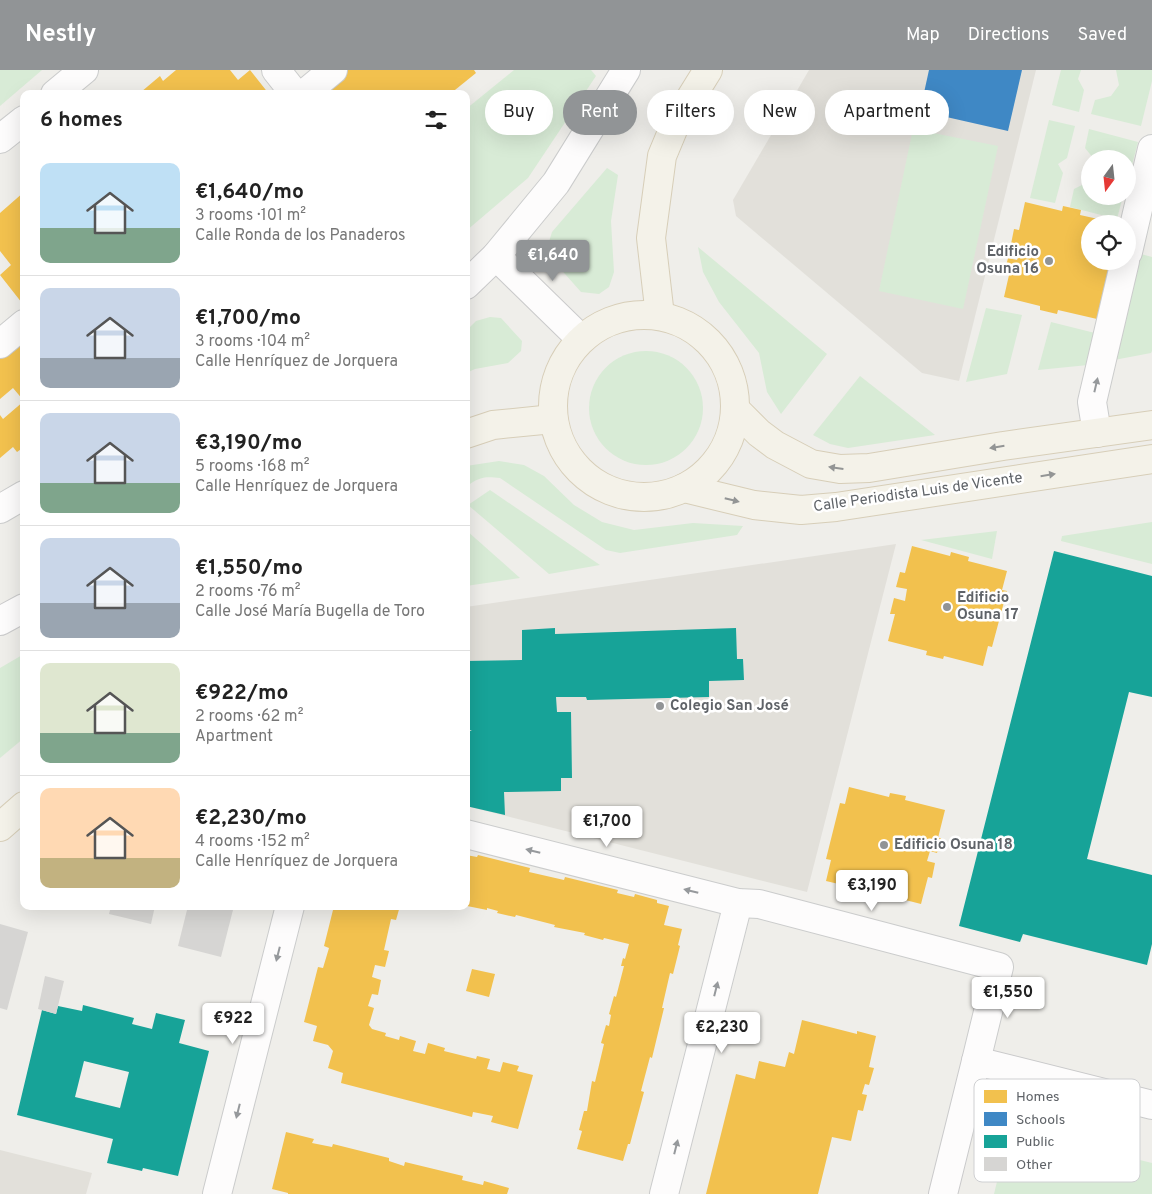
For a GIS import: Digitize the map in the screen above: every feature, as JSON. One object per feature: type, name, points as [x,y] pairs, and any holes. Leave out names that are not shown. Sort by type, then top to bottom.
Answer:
[{"type":"main road","points":[[660,316],[651,238],[662,156],[677,120],[708,70]]},
{"type":"main road","points":[[632,315],[660,316],[683,323],[702,335],[719,353],[730,375],[736,410],[730,438],[720,457],[708,473],[684,488],[655,497],[625,496],[589,479],[570,460],[559,440],[553,419],[553,394],[558,374],[566,357],[581,339],[603,324],[632,315]]},
{"type":"main road","name":"Calle Periodista Luis de Vicente","points":[[736,410],[774,445],[811,464],[840,469],[869,468],[1003,446],[1152,425]]},
{"type":"main road","points":[[470,433],[493,425],[553,419]]},
{"type":"main road","name":"Calle Periodista Luis de Vicente","points":[[684,488],[754,505],[801,510],[836,507],[1152,458]]},
{"type":"main road","points":[[0,827],[20,810]]},
{"type":"street","points":[[60,90],[84,70]]},
{"type":"street","points":[[276,70],[292,90]]},
{"type":"street","points":[[309,90],[333,70]]},
{"type":"street","points":[[470,281],[496,256],[556,183],[612,71]]},
{"type":"street","points":[[0,139],[20,123]]},
{"type":"street","points":[[1136,218],[1152,149]]},
{"type":"street","points":[[496,256],[581,339]]},
{"type":"street","points":[[1097,433],[1092,402],[1123,270]]},
{"type":"street","points":[[0,344],[20,327]]},
{"type":"street","points":[[0,509],[20,497]]},
{"type":"street","points":[[0,621],[20,610]]},
{"type":"street","points":[[470,835],[738,903],[758,904],[999,967],[943,1194]]},
{"type":"street","points":[[664,1194],[738,903]]},
{"type":"street","points":[[217,1194],[289,910]]},
{"type":"street","points":[[976,1061],[1048,1079]]},
{"type":"shaded area","points":[[809,70],[1036,70],[959,381],[922,373],[736,216],[733,200],[771,135],[815,135],[815,90],[797,90]]},
{"type":"shaded area","name":"Colegio San José","points":[[896,544],[807,892],[470,807],[470,606]]},
{"type":"shaded area","points":[[0,1150],[92,1173],[86,1194],[0,1194]]},
{"type":"green space","points":[[0,70],[42,70],[0,106]]},
{"type":"green space","points":[[514,70],[591,70],[596,76],[587,90],[563,90],[563,126],[528,178],[470,228],[470,106],[485,94],[485,135],[553,135],[553,90],[489,90]]},
{"type":"green space","points":[[1061,70],[1081,70],[1078,79],[1084,90],[1079,112],[1052,105]]},
{"type":"green space","points":[[1116,70],[1152,70],[1152,81],[1141,126],[1091,114],[1095,100],[1111,96],[1119,85]]},
{"type":"green space","points":[[1049,120],[1075,126],[1067,158],[1058,164],[1063,173],[1055,203],[1030,198]]},
{"type":"green space","points":[[1089,129],[1138,142],[1136,150],[1087,150],[1085,148]]},
{"type":"green space","points":[[912,135],[943,135],[998,146],[963,309],[879,291]]},
{"type":"green space","points":[[607,168],[618,175],[611,221],[614,272],[609,287],[599,294],[581,292],[550,257],[548,245],[552,232]]},
{"type":"green space","points":[[1081,186],[1081,205],[1121,205],[1118,215],[1101,215],[1070,207],[1074,189]]},
{"type":"green space","points":[[698,247],[827,354],[781,414],[767,392],[759,353],[719,302],[703,272]]},
{"type":"green space","points":[[1141,254],[1152,257],[1152,351],[1151,353],[1114,360]]},
{"type":"green space","points":[[986,308],[1022,315],[1007,374],[966,382]]},
{"type":"green space","points":[[490,317],[501,318],[522,341],[521,351],[508,363],[470,371],[470,327],[476,321]]},
{"type":"green space","points":[[1051,322],[1095,333],[1088,365],[1038,370]]},
{"type":"green space","points":[[646,351],[668,355],[686,368],[699,386],[703,408],[699,430],[686,448],[668,461],[646,465],[624,461],[606,448],[593,430],[589,408],[593,386],[606,368],[624,355]]},
{"type":"green space","points":[[860,376],[935,435],[848,448],[830,444],[813,435]]},
{"type":"green space","points":[[499,461],[524,465],[544,476],[574,505],[602,522],[634,530],[693,523],[743,526],[737,535],[620,553],[606,550],[500,478],[482,478],[470,484],[470,465]]},
{"type":"green space","points":[[490,490],[600,565],[549,574],[470,507],[470,504]]},
{"type":"green space","points":[[1152,522],[1152,564],[1061,541],[1062,536]]},
{"type":"green space","points":[[997,531],[992,559],[921,540]]},
{"type":"green space","points":[[470,534],[520,578],[470,585]]},
{"type":"green space","points":[[20,656],[20,741],[0,758],[0,668]]},
{"type":"green space","points":[[1140,1160],[1152,1163],[1152,1194],[994,1194],[997,1182],[1140,1182]]},
{"type":"building: Homes","points":[[176,70],[230,70],[238,80],[250,70],[266,90],[143,90],[160,76],[163,81]]},
{"type":"building: Homes","points":[[338,70],[474,70],[476,73],[455,90],[330,90],[323,82]]},
{"type":"building: Homes","points":[[20,196],[20,300],[0,275],[11,265],[0,251],[0,213]]},
{"type":"building: Homes","name":"Edificio Osuna 16","points":[[1025,202],[1062,211],[1063,206],[1081,210],[1081,270],[1112,270],[1105,300],[1101,300],[1097,319],[1058,310],[1057,314],[1040,310],[1040,306],[1004,297],[1009,275],[1004,274],[1008,258],[1017,260],[1021,247],[1011,244],[1014,229],[1019,230]]},
{"type":"building: Homes","points":[[20,342],[20,396],[13,388],[0,399],[0,356],[2,358]]},
{"type":"building: Homes","points":[[20,404],[20,450],[17,452],[13,447],[0,458],[0,415],[3,419]]},
{"type":"building: Homes","name":"Edificio Osuna 17","points":[[912,546],[950,556],[951,552],[969,557],[968,561],[1007,571],[1002,590],[1007,591],[992,647],[988,646],[983,666],[944,656],[943,659],[926,655],[927,651],[888,641],[895,614],[890,614],[894,598],[905,601],[907,589],[896,587],[900,572],[905,573]]},
{"type":"building: Homes","name":"Edificio Osuna 18","points":[[849,787],[889,797],[890,793],[906,796],[905,800],[945,810],[938,838],[941,838],[937,853],[930,851],[927,861],[935,863],[932,878],[928,877],[921,904],[882,894],[881,898],[863,894],[864,890],[826,881],[831,860],[826,859],[840,803],[845,804]]},
{"type":"building: Homes","points":[[478,855],[530,868],[529,872],[564,880],[565,877],[618,890],[617,893],[634,897],[635,894],[657,900],[657,903],[669,906],[664,925],[682,929],[678,945],[680,946],[673,974],[670,973],[652,1058],[650,1057],[641,1091],[644,1092],[630,1144],[628,1144],[623,1161],[577,1149],[582,1131],[579,1130],[584,1111],[587,1111],[592,1081],[595,1082],[604,1044],[601,1043],[606,1025],[609,1026],[611,1015],[609,1014],[614,996],[616,997],[624,966],[621,966],[629,944],[604,938],[603,940],[584,935],[585,933],[554,927],[555,925],[516,915],[515,917],[497,913],[498,911],[487,908],[487,910],[470,907],[470,856],[477,857]]},
{"type":"building: Homes","points":[[333,910],[399,910],[396,920],[391,919],[384,950],[389,951],[385,967],[375,965],[372,977],[381,980],[378,995],[372,994],[368,1006],[374,1008],[369,1025],[372,1029],[386,1033],[385,1036],[399,1040],[400,1036],[416,1041],[413,1051],[425,1054],[428,1043],[445,1048],[444,1051],[476,1059],[477,1056],[490,1059],[487,1069],[500,1072],[503,1062],[519,1066],[517,1071],[533,1075],[518,1129],[491,1122],[493,1116],[473,1112],[472,1117],[341,1083],[343,1073],[328,1068],[333,1051],[328,1045],[313,1041],[317,1026],[304,1022],[318,967],[323,968],[329,948],[324,946]]},
{"type":"building: Homes","points":[[472,969],[495,974],[489,997],[466,991]]},
{"type":"building: Homes","points":[[802,1020],[857,1034],[857,1031],[876,1036],[869,1067],[874,1068],[869,1085],[865,1084],[862,1094],[867,1095],[863,1111],[858,1110],[851,1141],[832,1137],[818,1194],[706,1194],[736,1074],[755,1079],[759,1061],[785,1067],[789,1052],[794,1054]]},
{"type":"building: Homes","points":[[286,1132],[314,1139],[312,1143],[332,1147],[333,1144],[389,1158],[389,1161],[404,1166],[405,1162],[463,1176],[462,1180],[483,1185],[484,1181],[509,1188],[507,1194],[288,1194],[272,1189]]},
{"type":"building: Schools","points":[[929,70],[1022,70],[1008,131],[949,118],[949,90],[925,90]]},
{"type":"building: Public","points":[[1054,551],[1152,576],[1152,697],[1129,692],[1087,859],[1152,875],[1152,944],[1147,965],[1023,934],[1020,942],[959,926]]},
{"type":"building: Public","points":[[555,628],[555,634],[736,628],[737,659],[743,659],[744,680],[709,681],[709,697],[587,700],[586,697],[556,697],[557,712],[571,712],[572,778],[561,778],[561,791],[504,792],[505,815],[470,807],[470,731],[472,730],[470,730],[470,661],[522,660],[522,630]]},
{"type":"building: Public","points":[[83,1005],[134,1018],[132,1024],[152,1029],[156,1013],[185,1020],[179,1043],[209,1051],[178,1176],[143,1168],[142,1171],[107,1163],[113,1139],[17,1115],[42,1010],[56,1014],[58,1006],[82,1011]],"holes":[[[84,1061],[129,1072],[120,1108],[75,1097]]]},
{"type":"building: Other","points":[[110,910],[154,910],[151,924],[109,914]]},
{"type":"building: Other","points":[[187,910],[233,910],[221,957],[178,946]]},
{"type":"building: Other","points":[[0,924],[28,932],[7,1010],[0,1008]]},
{"type":"building: Other","points":[[45,976],[64,981],[56,1014],[38,1009]]},
{"type":"place","name":"Edificio Osuna 16","points":[[1049,261]]},
{"type":"place","name":"Edificio Osuna 17","points":[[947,607]]},
{"type":"place","name":"Colegio San José","points":[[660,706]]},
{"type":"place","name":"Edificio Osuna 18","points":[[884,845]]}]
